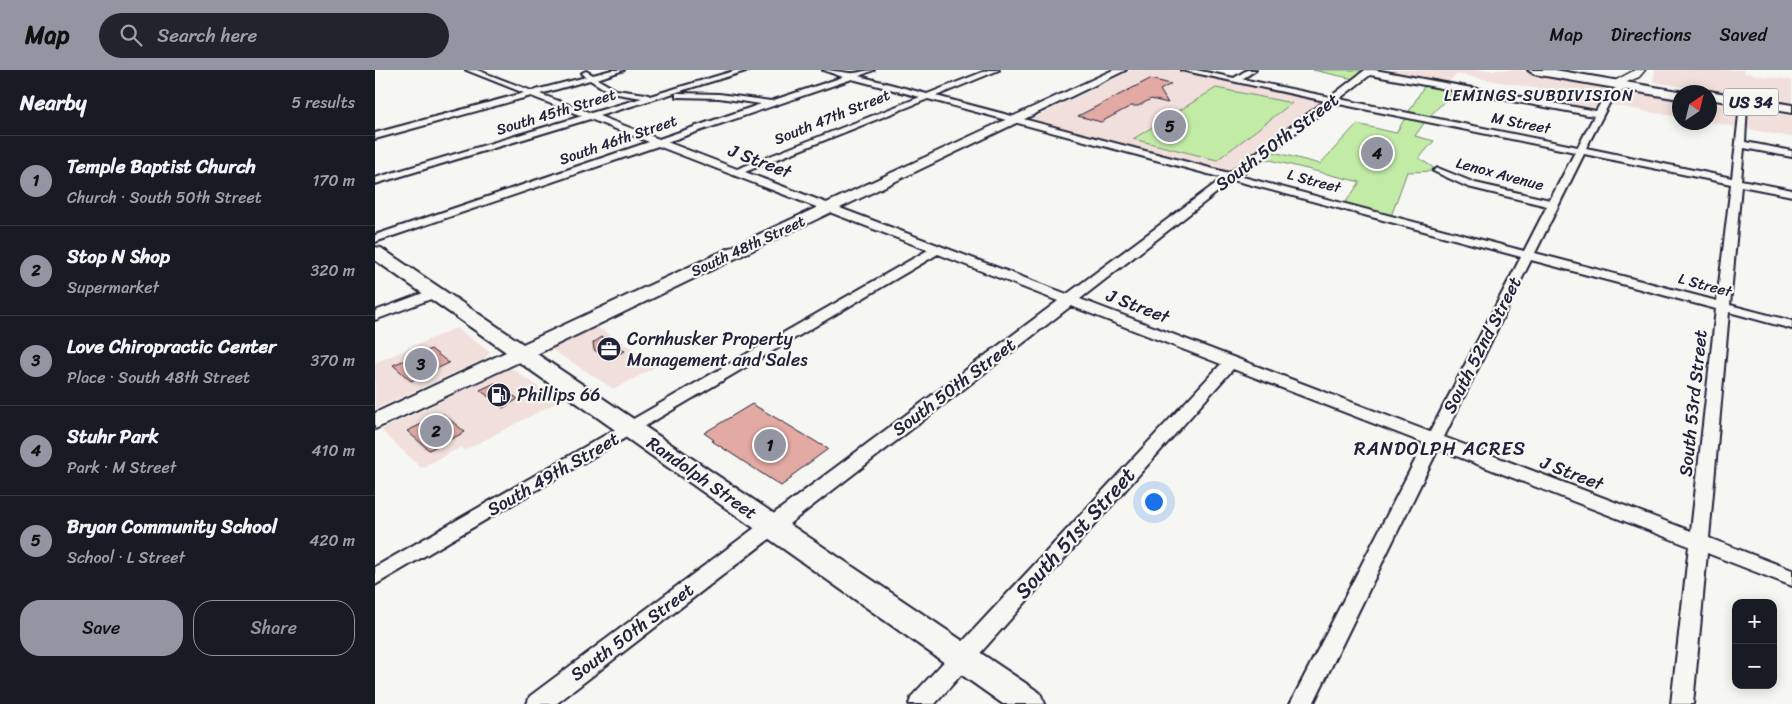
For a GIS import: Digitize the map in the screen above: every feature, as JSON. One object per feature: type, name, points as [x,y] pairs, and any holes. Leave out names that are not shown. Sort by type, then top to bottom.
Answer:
[{"type":"main road","name":"South 48th Street","points":[[375,422],[1121,70]]},
{"type":"main road","points":[[1534,70],[1672,89]]},
{"type":"main road","points":[[1559,70],[1626,82],[1672,93]]},
{"type":"main road","name":"US 34","points":[[1717,96],[1792,109]]},
{"type":"main road","name":"US 34","points":[[1717,101],[1792,114]]},
{"type":"main road","name":"Randolph Street","points":[[375,252],[1029,704]]},
{"type":"street","name":"J Street","points":[[470,70],[1792,578]]},
{"type":"street","points":[[583,70],[603,88],[613,92],[635,95],[719,96],[773,103]]},
{"type":"street","points":[[375,136],[619,70]]},
{"type":"street","name":"South 45th Street","points":[[375,181],[745,70]]},
{"type":"street","name":"L Street","points":[[827,70],[1792,325]]},
{"type":"street","name":"South 46th Street","points":[[375,239],[870,70]]},
{"type":"street","name":"South 47th Street","points":[[737,172],[995,70]]},
{"type":"street","name":"M Street","points":[[1185,70],[1792,193]]},
{"type":"street","points":[[1235,80],[1252,70]]},
{"type":"street","points":[[1369,71],[1599,114]]},
{"type":"street","name":"South 50th Street","points":[[538,704],[1369,71]]},
{"type":"street","name":"South 52nd Street","points":[[1301,704],[1599,114],[1626,82]]},
{"type":"street","name":"South 53rd Street","points":[[1682,704],[1744,106]]},
{"type":"street","points":[[1739,144],[1792,154]]},
{"type":"street","name":"Lenox Avenue","points":[[1438,171],[1472,185],[1554,204]]},
{"type":"street","name":"South 49th Street","points":[[375,577],[937,250]]},
{"type":"street","points":[[375,316],[434,293]]},
{"type":"street","name":"South 51st Street","points":[[920,704],[1231,362]]},
{"type":"shaded area","points":[[1132,70],[1185,70],[1332,100],[1232,176],[1026,122]]},
{"type":"shaded area","name":"LEMINGS SUBDIVISION","points":[[1357,70],[1519,70],[1593,82],[1609,89],[1610,94],[1619,89],[1672,96],[1672,116],[1605,104],[1599,114],[1547,105],[1556,92],[1457,74],[1444,86]]},
{"type":"shaded area","points":[[1655,70],[1744,70],[1744,73],[1792,80],[1792,105],[1717,93],[1717,85],[1672,85],[1653,82]]},
{"type":"shaded area","points":[[1717,104],[1792,116],[1792,137],[1717,123]]},
{"type":"shaded area","points":[[597,327],[659,365],[614,389],[551,349]]},
{"type":"shaded area","points":[[456,328],[490,352],[484,359],[375,409],[375,363]]},
{"type":"shaded area","points":[[511,368],[559,401],[465,450],[461,447],[421,468],[381,430]]},
{"type":"green space","points":[[1313,70],[1357,70],[1368,72],[1358,80]]},
{"type":"green space","points":[[1426,83],[1457,88],[1427,119],[1415,136],[1434,141],[1419,158],[1438,171],[1407,172],[1390,219],[1343,206],[1360,182],[1258,157],[1266,150],[1320,164],[1357,124],[1396,133]]},
{"type":"green space","points":[[1216,88],[1292,103],[1217,160],[1133,139]]},
{"type":"building","points":[[1150,79],[1171,84],[1160,90],[1168,103],[1151,99],[1138,106],[1131,106],[1101,122],[1078,116]]},
{"type":"building","name":"Cornhusker Property Management and Sales","points":[[602,337],[625,351],[608,359],[594,350],[593,343]]},
{"type":"building","points":[[431,349],[449,363],[411,381],[393,365]]},
{"type":"building","name":"Phillips 66","points":[[495,383],[518,399],[503,408],[480,390]]},
{"type":"building","points":[[752,404],[828,449],[790,477],[792,478],[781,486],[712,441],[714,440],[704,433]]},
{"type":"building","points":[[443,414],[465,432],[429,450],[407,431]]},
{"type":"place","name":"Bryan Community School","points":[[1170,126]]},
{"type":"place","name":"Stuhr Park","points":[[1377,153]]},
{"type":"place","name":"Cornhusker Property Management and Sales","points":[[609,349]]},
{"type":"place","name":"Love Chiropractic Center","points":[[421,364]]},
{"type":"place","name":"Phillips 66","points":[[499,395]]},
{"type":"place","name":"Stop N Shop","points":[[436,431]]},
{"type":"place","name":"Temple Baptist Church","points":[[770,445]]},
{"type":"district","name":"LEMINGS SUBDIVISION","points":[[1539,95]]},
{"type":"district","name":"RANDOLPH ACRES","points":[[1440,448]]}]
